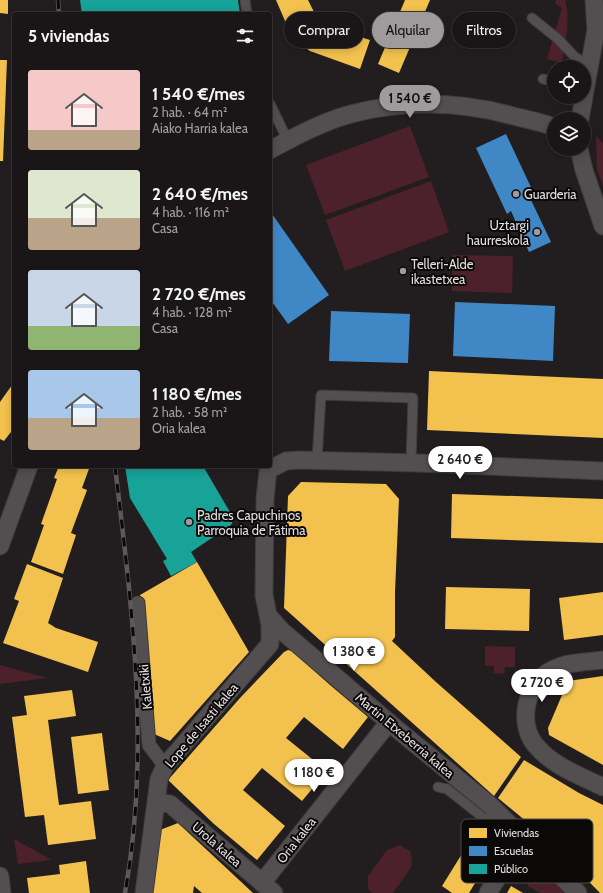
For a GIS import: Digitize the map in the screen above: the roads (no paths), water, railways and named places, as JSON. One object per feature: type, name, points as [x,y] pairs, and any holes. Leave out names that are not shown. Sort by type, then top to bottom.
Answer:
[{"type":"street","points":[[591,60],[596,30],[594,0]]},
{"type":"street","points":[[272,149],[349,114],[389,106],[428,103],[460,105],[493,110],[547,125]]},
{"type":"street","points":[[581,156],[603,226]]},
{"type":"street","points":[[268,615],[264,588],[265,499],[268,470],[286,461],[317,460],[411,462],[603,471]]},
{"type":"street","points":[[0,546],[28,468]]},
{"type":"street","name":"Kaletxiki","points":[[138,603],[149,745],[165,766]]},
{"type":"street","name":"Martin Etxeberria kalea","points":[[268,615],[282,631],[398,730],[491,806],[504,819]]},
{"type":"street","name":"Lope de Isasti kalea","points":[[144,893],[159,780],[165,766],[270,644],[270,625],[268,615]]},
{"type":"street","points":[[603,660],[567,665],[552,670],[538,681],[528,697],[525,715],[529,735],[537,748],[552,761],[603,787]]},
{"type":"street","name":"Oria kalea","points":[[268,888],[389,722]]},
{"type":"street","name":"Urola kalea","points":[[156,802],[170,804],[268,888]]},
{"type":"street","points":[[0,876],[2,893]]},
{"type":"street","points":[[488,893],[494,883]]},
{"type":"street","name":"Martin Etxeberria kalea","points":[[568,883],[578,893]]},
{"type":"lane","points":[[245,0],[247,12]]},
{"type":"lane","points":[[532,18],[558,39],[575,57],[580,60]]},
{"type":"lane","points":[[543,79],[547,80]]},
{"type":"lane","points":[[272,108],[288,141]]},
{"type":"lane","points":[[317,460],[321,395],[413,398],[411,462]]},
{"type":"lane","points":[[438,787],[447,788],[485,819],[500,815]]},
{"type":"railway","points":[[58,0],[59,12]]},
{"type":"railway","points":[[115,468],[132,626],[138,733],[137,786],[133,840],[125,893]]},
{"type":"place","name":"Guarderia","points":[[516,194]]},
{"type":"place","name":"Uztargi haurreskola","points":[[537,232]]},
{"type":"place","name":"Telleri-Alde ikastetxea","points":[[403,271]]},
{"type":"place","name":"Padres Capuchinos Parroquia de Fátima","points":[[189,522]]}]
